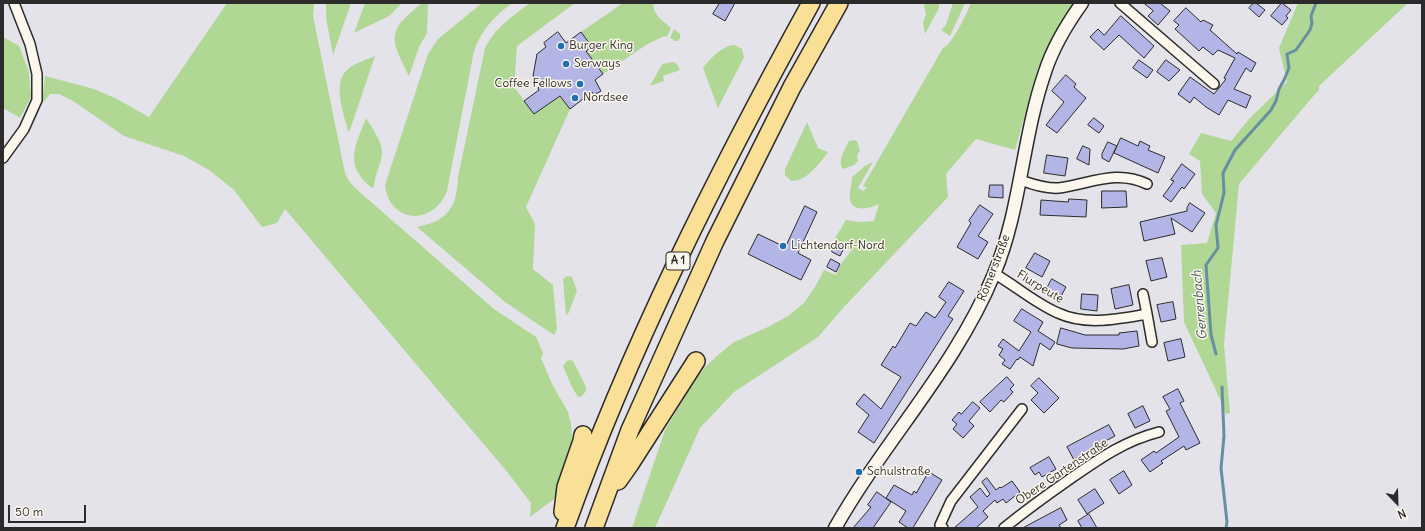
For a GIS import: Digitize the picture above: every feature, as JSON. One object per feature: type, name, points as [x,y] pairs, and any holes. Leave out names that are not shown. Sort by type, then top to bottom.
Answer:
[{"type":"highway","name":"A 1","points":[[565,528],[580,484],[613,400],[692,229],[811,3]]},
{"type":"highway","name":"A 1","points":[[594,528],[630,430],[716,241],[792,87],[839,3]]},
{"type":"highway","points":[[606,497],[630,464],[696,360]]},
{"type":"highway","points":[[562,528],[566,487],[583,435]]},
{"type":"street","points":[[3,158],[24,128],[37,100],[37,74],[30,44],[14,3]]},
{"type":"street","name":"Römerstraße","points":[[835,528],[853,498],[939,373],[969,326],[995,274],[1010,226],[1032,118],[1045,70],[1061,36],[1082,3]]},
{"type":"street","points":[[1120,3],[1214,84]]},
{"type":"street","points":[[1020,180],[1038,186],[1057,188],[1119,177],[1136,179],[1147,184]]},
{"type":"street","name":"Flurpeute","points":[[995,274],[1059,314],[1081,319],[1100,320],[1120,319],[1147,314]]},
{"type":"street","points":[[1143,294],[1152,342]]},
{"type":"street","points":[[943,528],[940,525],[951,500],[1022,409]]},
{"type":"street","name":"Obere Gartenstraße","points":[[1004,528],[1028,508],[1103,456],[1140,437],[1159,432]]},
{"type":"green space","points":[[227,3],[314,3],[313,16],[345,173],[349,181],[355,188],[494,309],[536,337],[543,353],[541,358],[552,384],[568,412],[572,436],[565,470],[554,499],[530,517],[531,503],[508,473],[285,209],[277,223],[262,227],[234,190],[209,170],[184,156],[124,136],[73,101],[59,94],[50,94],[42,104],[45,76],[94,89],[117,99],[149,117]]},
{"type":"green space","points":[[326,3],[351,3],[333,55],[326,18]]},
{"type":"green space","points":[[365,3],[402,3],[389,16],[354,33]]},
{"type":"green space","points":[[422,3],[428,3],[427,33],[419,47],[409,76],[398,52],[395,43],[395,36],[402,21]]},
{"type":"green space","points":[[482,3],[512,3],[489,24],[480,36],[474,51],[447,191],[440,203],[432,211],[422,215],[412,216],[403,213],[394,207],[388,198],[385,185],[428,54],[438,39]]},
{"type":"green space","points":[[530,3],[575,3],[517,46],[514,87],[534,114],[560,96],[570,109],[526,207],[535,224],[533,269],[553,285],[557,329],[554,335],[505,302],[417,227],[436,221],[449,211],[453,204],[456,197],[458,177],[485,48],[499,28]]},
{"type":"green space","points":[[623,3],[653,3],[657,15],[671,28],[667,37],[664,36],[646,45],[603,74],[586,51],[592,47],[581,32]]},
{"type":"green space","points":[[926,3],[939,3],[939,8],[925,34],[923,23],[926,14],[924,6]]},
{"type":"green space","points":[[953,3],[965,3],[950,36],[941,30],[946,25]]},
{"type":"green space","points":[[971,3],[1075,3],[1063,21],[1038,68],[1015,150],[976,139],[946,174],[948,197],[844,307],[818,337],[734,392],[700,428],[655,528],[632,528],[665,430],[694,382],[705,367],[734,342],[768,327],[788,316],[804,303],[824,270],[836,275],[841,264],[851,251],[834,240],[846,220],[861,222],[874,221],[879,204],[872,207],[858,208],[852,204],[850,200],[852,177],[865,166],[873,162],[858,188],[863,191],[867,188],[863,186],[943,48],[951,41],[959,28]]},
{"type":"green space","points":[[1298,3],[1408,3],[1319,86],[1319,90],[1239,184],[1224,344],[1230,413],[1226,414],[1184,322],[1181,245],[1207,243],[1216,213],[1202,194],[1200,161],[1189,154],[1201,133],[1231,141],[1249,119],[1287,82],[1279,48]]},
{"type":"green space","points":[[674,29],[680,34],[678,41],[670,38]]},
{"type":"green space","points":[[3,37],[19,46],[29,72],[31,97],[20,118],[3,108]]},
{"type":"green space","points":[[731,45],[735,45],[742,49],[744,57],[718,108],[703,68],[716,54]]},
{"type":"green space","points":[[375,56],[350,130],[348,131],[340,99],[340,83],[347,70],[353,65]]},
{"type":"green space","points":[[673,62],[677,64],[680,70],[663,76],[664,81],[650,86],[661,66],[663,64]]},
{"type":"green space","points":[[366,118],[379,139],[382,148],[381,160],[375,178],[374,187],[372,188],[360,176],[354,160],[354,153],[358,139]]},
{"type":"green space","points":[[807,122],[818,148],[828,152],[817,166],[807,175],[791,181],[785,175],[785,169]]},
{"type":"green space","points":[[849,141],[857,141],[860,151],[857,155],[858,161],[854,165],[843,169],[841,166],[842,155]]},
{"type":"green space","points":[[567,276],[572,277],[577,291],[568,314],[566,315],[563,279]]},
{"type":"green space","points":[[570,360],[573,361],[586,387],[586,391],[582,396],[578,397],[563,366]]},
{"type":"building","points":[[720,3],[735,3],[725,21],[713,14]]},
{"type":"building","points":[[1144,3],[1160,3],[1170,11],[1158,25],[1148,16],[1153,11]]},
{"type":"building","points":[[1254,3],[1265,10],[1259,17],[1249,8]]},
{"type":"building","points":[[1282,3],[1291,10],[1286,16],[1288,18],[1282,25],[1271,16]]},
{"type":"building","points":[[1186,8],[1201,22],[1203,20],[1213,25],[1210,30],[1237,54],[1238,52],[1256,63],[1251,72],[1246,68],[1234,89],[1251,96],[1246,108],[1228,100],[1219,115],[1194,97],[1190,103],[1178,94],[1190,77],[1214,94],[1226,79],[1224,78],[1235,58],[1218,50],[1213,55],[1203,47],[1199,51],[1175,29],[1179,25],[1174,21]]},
{"type":"building","points":[[1121,16],[1154,46],[1144,58],[1119,35],[1104,50],[1090,37],[1098,29],[1104,35]]},
{"type":"building","name":"Serways","points":[[558,32],[566,43],[581,32],[592,47],[586,51],[603,74],[595,80],[601,91],[594,95],[592,92],[570,109],[560,96],[534,114],[524,101],[539,90],[538,88],[541,85],[533,76],[537,54],[546,47],[544,43]]},
{"type":"building","points":[[1139,60],[1153,70],[1147,78],[1133,68]]},
{"type":"building","points":[[1166,60],[1180,70],[1169,81],[1157,72]]},
{"type":"building","points":[[1066,75],[1076,84],[1074,87],[1086,98],[1057,133],[1046,125],[1064,102],[1052,91]]},
{"type":"building","points":[[1094,118],[1104,126],[1099,133],[1088,125]]},
{"type":"building","points":[[1121,138],[1138,146],[1140,141],[1150,146],[1148,150],[1165,157],[1158,173],[1114,153]]},
{"type":"building","points":[[1108,142],[1117,146],[1109,162],[1102,158],[1102,154]]},
{"type":"building","points":[[1083,146],[1090,149],[1089,165],[1077,159]]},
{"type":"building","points":[[1047,155],[1068,158],[1065,176],[1044,173]]},
{"type":"building","points":[[1182,164],[1195,174],[1184,189],[1182,187],[1171,202],[1163,196],[1174,181],[1171,180]]},
{"type":"building","points":[[990,185],[1003,185],[1003,198],[989,197]]},
{"type":"building","points":[[1102,191],[1126,191],[1127,207],[1102,208]]},
{"type":"building","points":[[1069,199],[1087,200],[1086,217],[1040,215],[1041,200],[1068,202]]},
{"type":"building","points":[[1190,203],[1205,213],[1192,232],[1171,218],[1175,234],[1144,241],[1140,222],[1187,211]]},
{"type":"building","points":[[980,205],[993,214],[978,236],[988,242],[978,259],[957,247],[971,223],[969,221]]},
{"type":"building","points":[[805,206],[817,212],[798,253],[811,260],[801,280],[748,254],[758,234],[785,247]]},
{"type":"building","points":[[836,243],[844,248],[840,256],[832,252]]},
{"type":"building","points":[[1035,253],[1050,261],[1042,277],[1026,268]]},
{"type":"building","points":[[1162,258],[1167,277],[1151,281],[1146,261]]},
{"type":"building","points":[[831,259],[840,264],[836,272],[827,267]]},
{"type":"building","points":[[1052,279],[1066,287],[1059,300],[1045,292]]},
{"type":"building","points":[[949,282],[964,291],[948,316],[953,319],[874,443],[858,432],[869,415],[856,404],[864,394],[881,409],[901,377],[881,365],[893,346],[895,348],[910,323],[916,326],[926,312],[935,318],[946,302],[939,297]]},
{"type":"building","points":[[1129,285],[1133,305],[1115,309],[1111,289]]},
{"type":"building","points":[[1082,294],[1098,295],[1097,311],[1081,309]]},
{"type":"building","points":[[1173,302],[1176,319],[1161,322],[1157,305]]},
{"type":"building","points":[[1022,309],[1043,322],[1038,331],[1055,342],[1050,350],[1040,343],[1033,366],[1020,357],[1010,369],[1002,364],[1005,360],[999,355],[1003,349],[998,346],[1003,339],[1019,351],[1031,332],[1014,321]]},
{"type":"building","points":[[1061,328],[1085,335],[1119,335],[1119,333],[1137,331],[1139,346],[1123,349],[1072,348],[1057,344]]},
{"type":"building","points":[[1181,339],[1185,357],[1168,361],[1164,343]]},
{"type":"building","points":[[1007,377],[1014,385],[1010,389],[1013,392],[1004,402],[1001,400],[990,412],[980,402]]},
{"type":"building","points":[[1039,378],[1059,398],[1044,413],[1031,400],[1038,393],[1031,386]]},
{"type":"building","points":[[1178,389],[1184,401],[1180,403],[1200,443],[1186,450],[1184,446],[1161,461],[1163,463],[1150,472],[1141,460],[1154,451],[1156,453],[1179,437],[1166,411],[1170,409],[1163,397]]},
{"type":"building","points":[[973,402],[980,408],[969,421],[974,426],[963,438],[953,429],[957,424],[952,420],[959,412],[961,414]]},
{"type":"building","points":[[1143,406],[1150,421],[1135,428],[1128,414]]},
{"type":"building","points":[[1109,425],[1115,436],[1090,449],[1091,451],[1074,460],[1067,447]]},
{"type":"building","points":[[1049,457],[1056,469],[1042,477],[1039,472],[1035,475],[1030,468]]},
{"type":"building","points":[[1124,471],[1132,485],[1119,494],[1110,480]]},
{"type":"building","points":[[929,472],[942,480],[913,528],[908,528],[899,522],[906,511],[886,498],[894,485],[912,495],[914,491],[916,493]]},
{"type":"building","points":[[987,478],[996,490],[1012,481],[1020,492],[1006,503],[1003,499],[997,503],[995,500],[983,511],[988,517],[976,528],[954,528],[978,507],[970,497],[980,488],[987,497],[990,494],[982,482]]},
{"type":"building","points":[[1095,489],[1104,503],[1087,514],[1078,500]]},
{"type":"building","points":[[877,492],[891,502],[873,528],[853,528],[871,507],[868,505]]},
{"type":"building","points":[[1061,508],[1067,520],[1059,525],[1061,528],[1023,528]]},
{"type":"building","points":[[1089,514],[1097,528],[1082,528],[1078,521]]},
{"type":"waterway","name":"Gerrenbach","points":[[1216,354],[1211,335],[1206,265],[1218,248],[1216,225],[1224,193],[1223,173],[1235,150],[1271,110],[1276,101],[1279,89],[1289,68],[1287,54],[1296,50],[1310,30],[1312,23],[1311,16],[1316,3]]},
{"type":"waterway","name":"Gerrenbach","points":[[1222,387],[1224,436],[1221,468],[1227,522],[1226,528]]},
{"type":"place","name":"Burger King","points":[[561,46]]},
{"type":"place","name":"Serways","points":[[566,64]]},
{"type":"place","name":"Coffee Fellows","points":[[580,84]]},
{"type":"place","name":"Nordsee","points":[[575,98]]},
{"type":"place","name":"Lichtendorf-Nord","points":[[783,246]]},
{"type":"place","name":"Schulstraße","points":[[859,472]]}]
